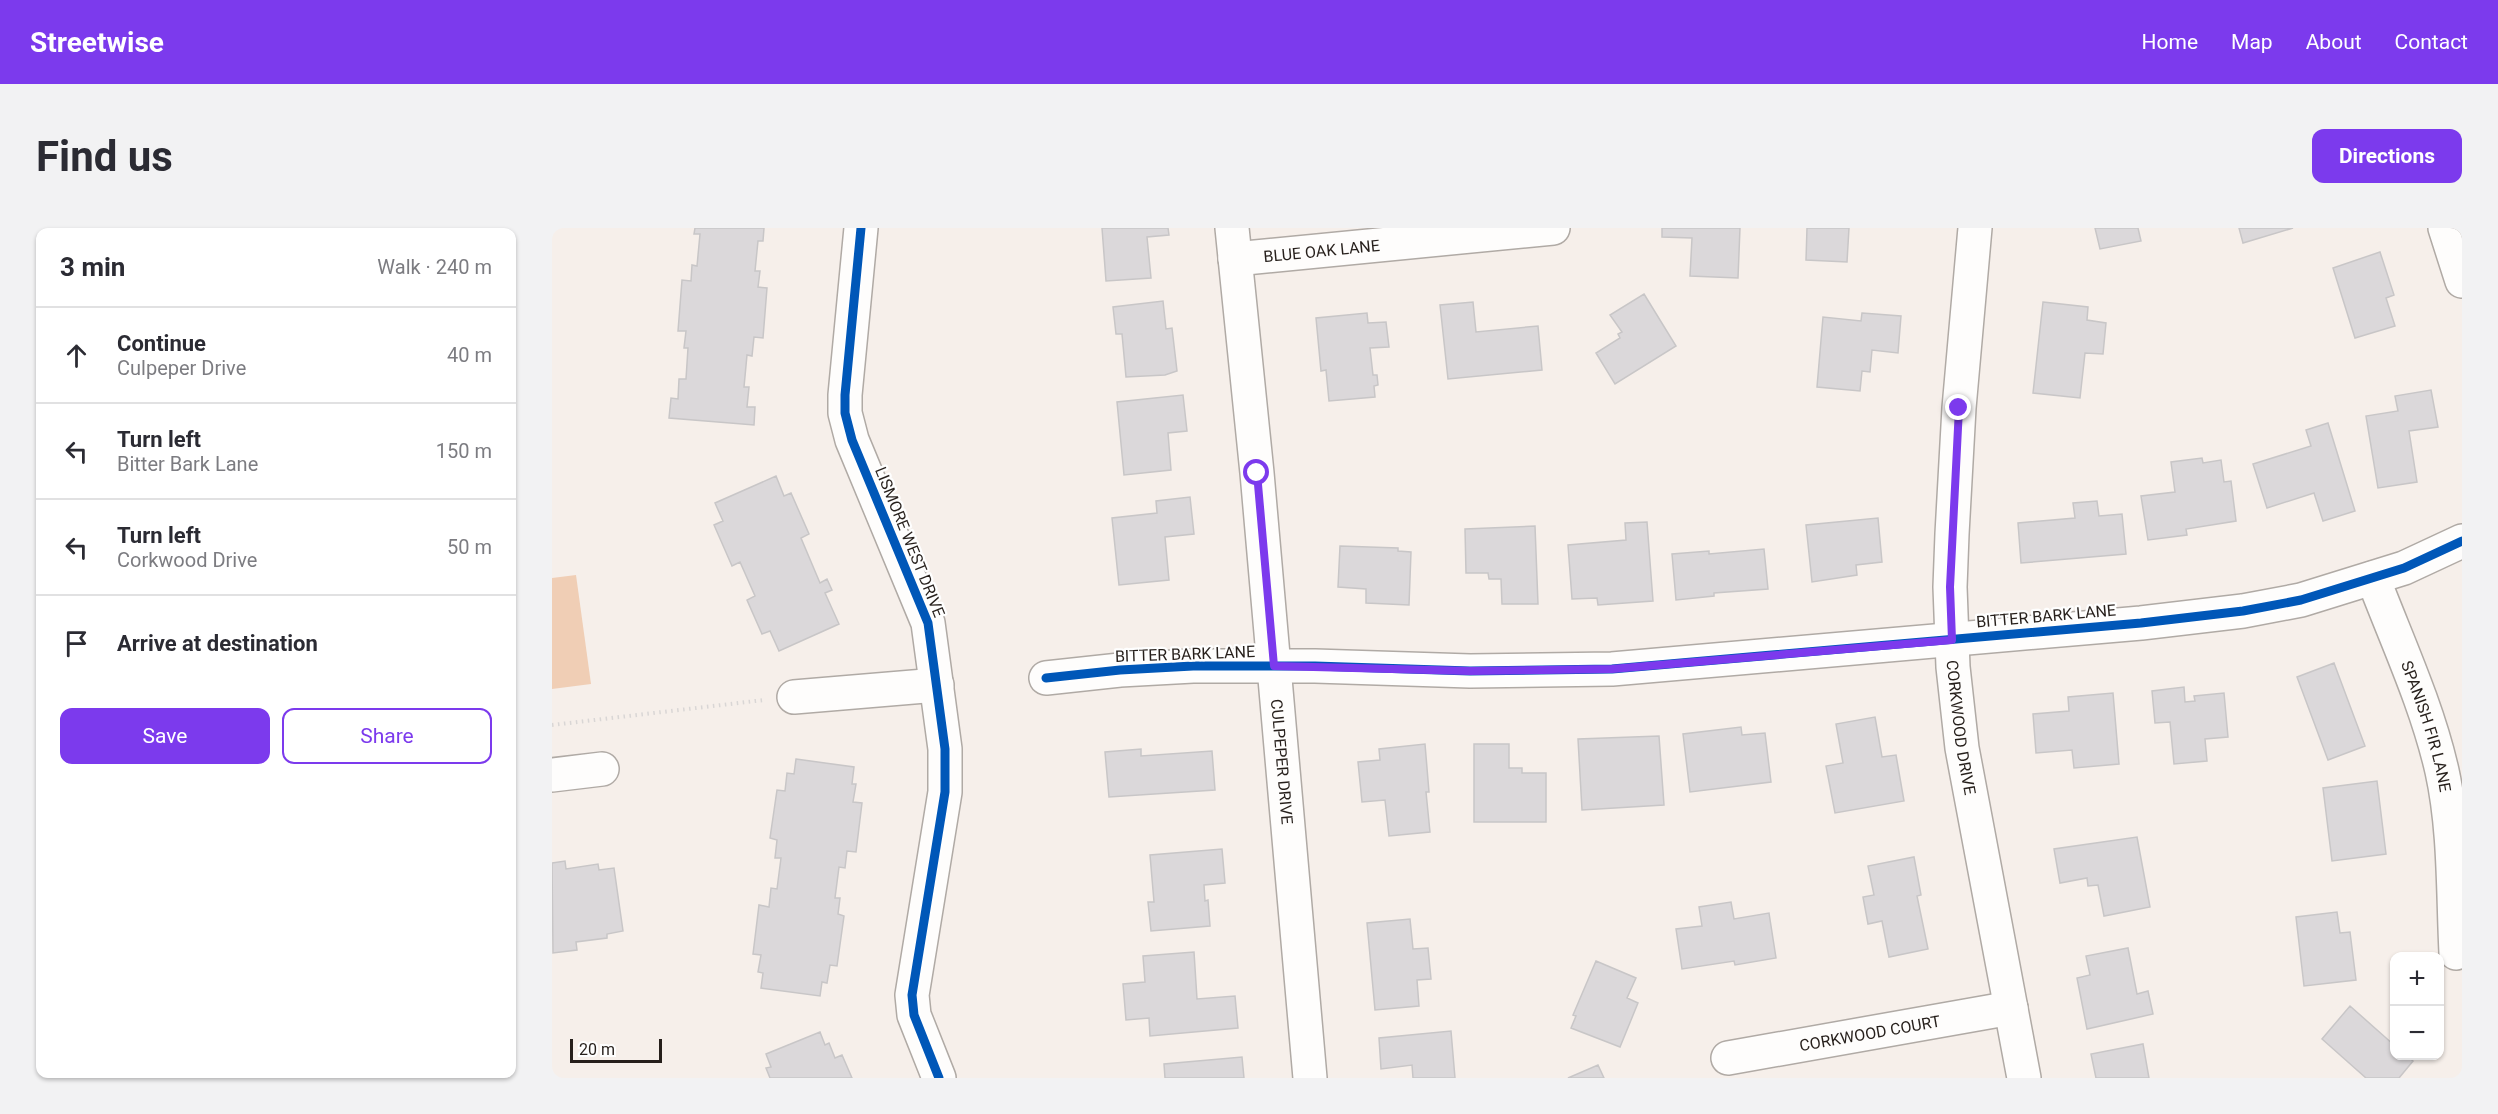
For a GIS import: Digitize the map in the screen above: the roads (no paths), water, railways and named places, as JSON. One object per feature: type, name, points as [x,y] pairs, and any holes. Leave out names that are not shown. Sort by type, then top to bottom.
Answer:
[{"type":"street","name":"LISMORE WEST DRIVE","points":[[861,228],[844,395],[845,413],[852,440],[928,623],[946,760],[945,792],[912,1002],[914,1015],[939,1078]]},
{"type":"street","name":"BLUE OAK LANE","points":[[1233,243],[1553,228]]},
{"type":"street","name":"CORKWOOD DRIVE","points":[[1975,228],[1959,408],[1952,534],[1952,640],[1962,748],[2024,1078]]},
{"type":"street","points":[[2445,228],[2462,281]]},
{"type":"street","name":"CULPEPER DRIVE","points":[[1233,243],[1274,666],[1310,1078]]},
{"type":"street","name":"BITTER BARK LANE","points":[[1046,678],[1120,670],[1274,666],[1470,671],[1612,669],[1952,640],[2243,611],[2301,600],[2373,578],[2435,555],[2462,541]]},
{"type":"street","name":"SPANISH FIR LANE","points":[[2373,578],[2428,721],[2442,774],[2450,828],[2456,953]]},
{"type":"street","points":[[794,697],[937,685]]},
{"type":"street","points":[[552,775],[602,769]]},
{"type":"street","name":"CORKWOOD COURT","points":[[1728,1058],[2011,1008]]}]
